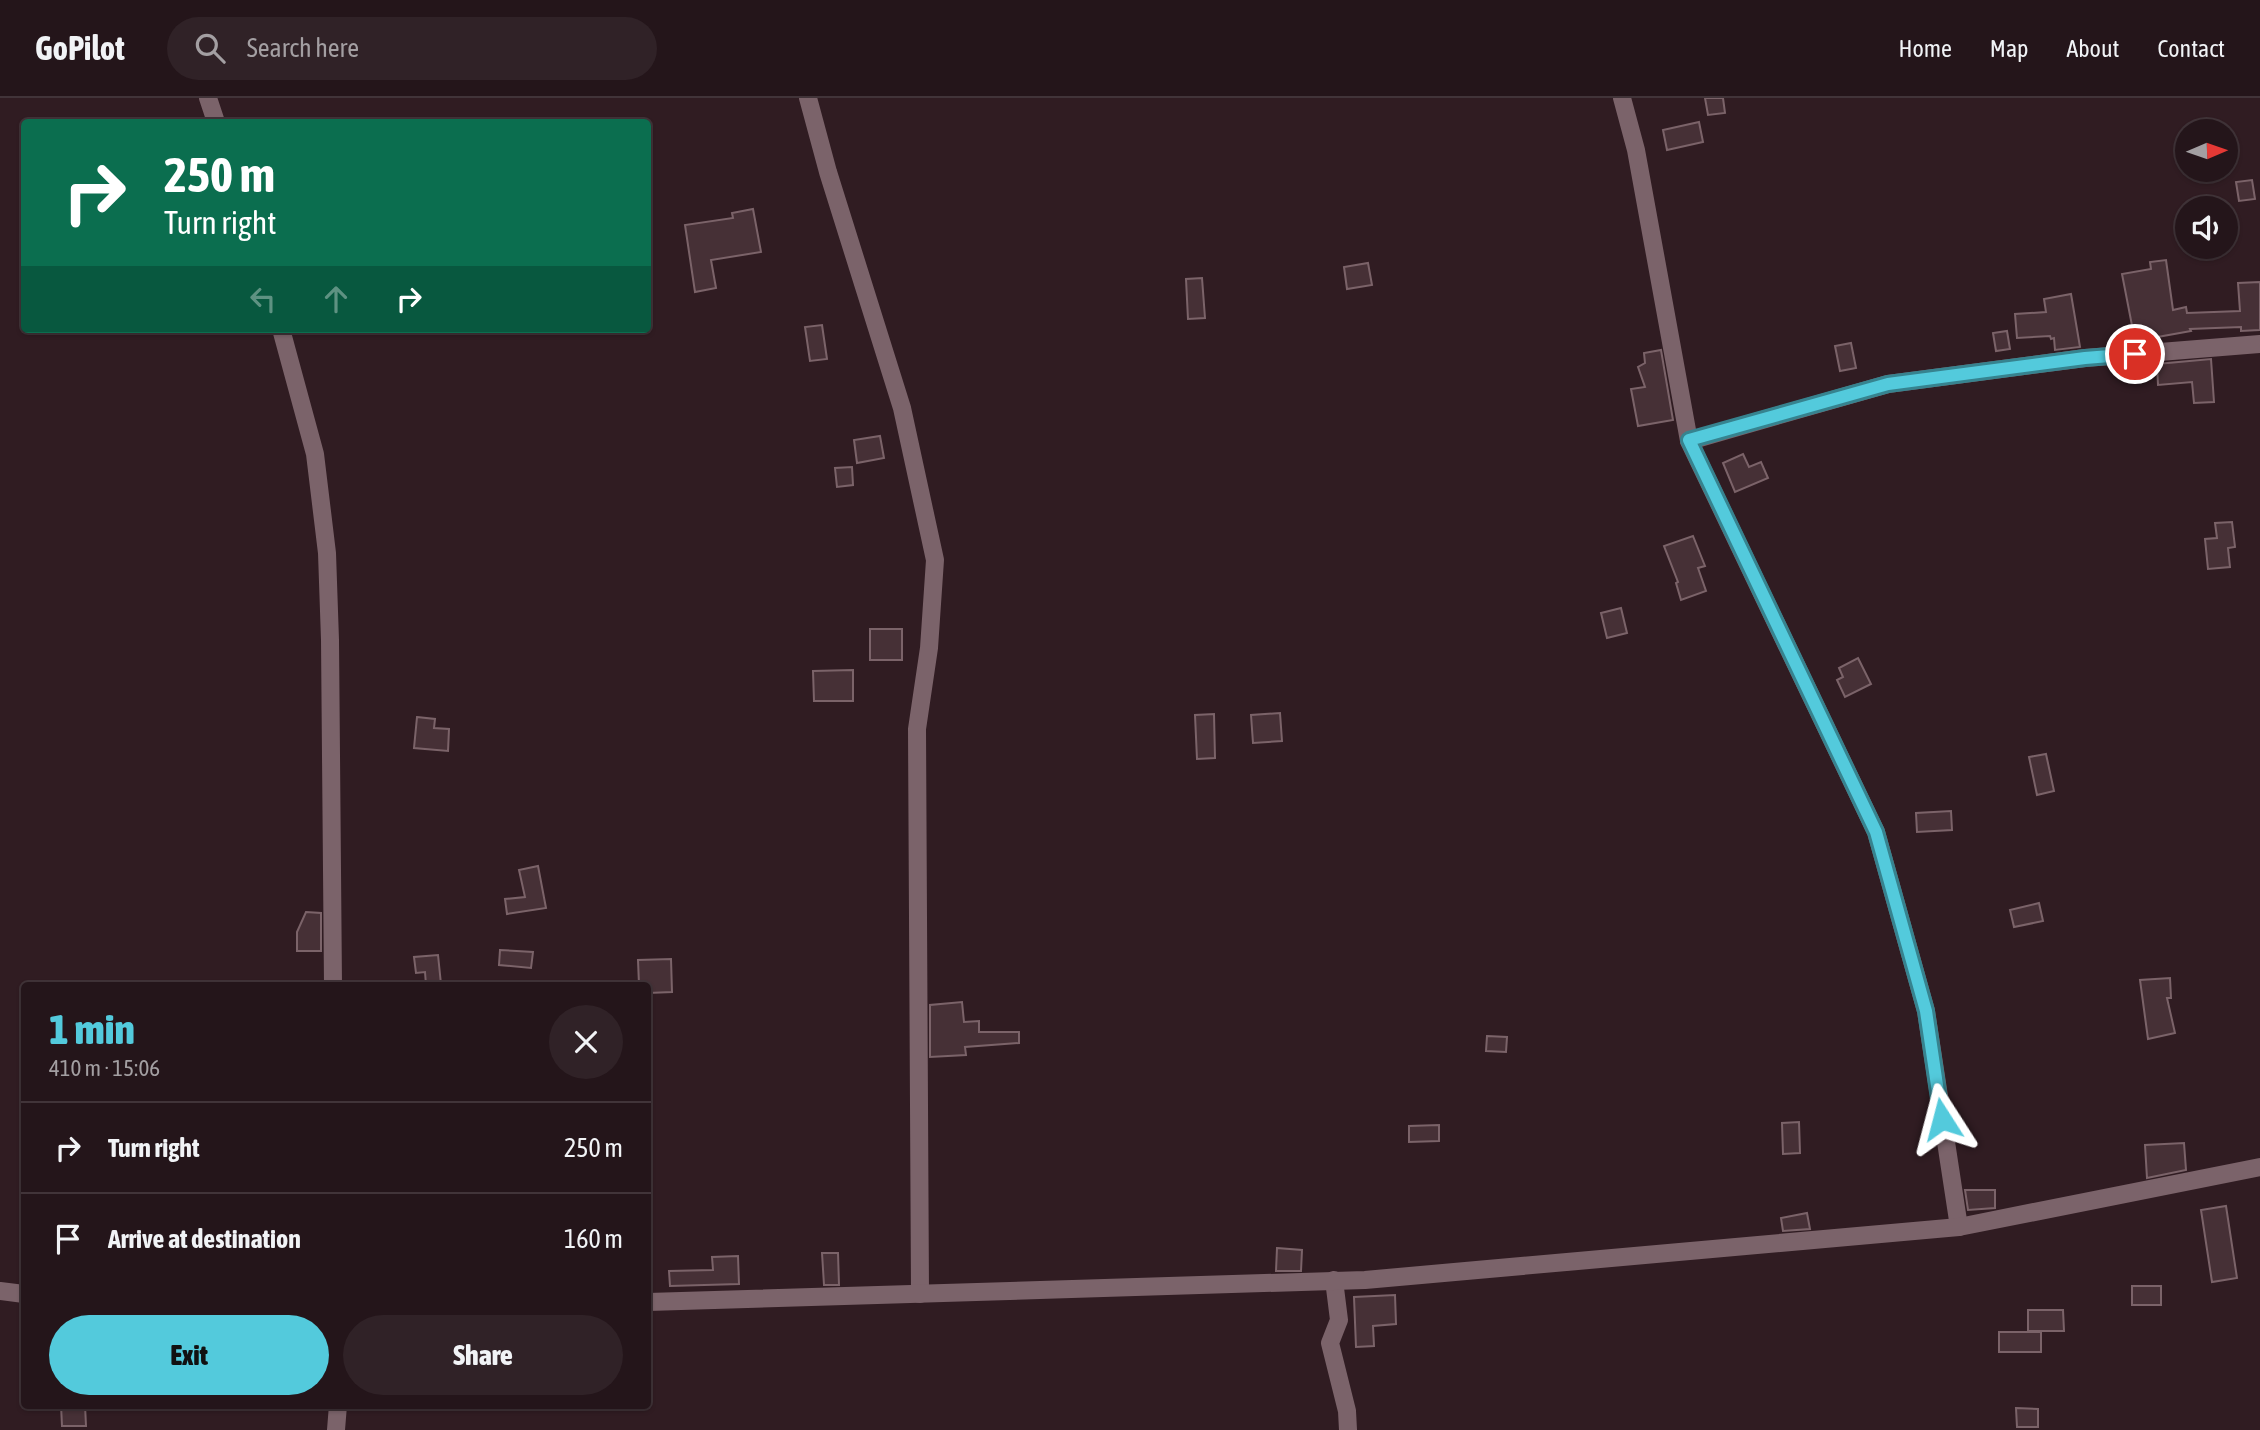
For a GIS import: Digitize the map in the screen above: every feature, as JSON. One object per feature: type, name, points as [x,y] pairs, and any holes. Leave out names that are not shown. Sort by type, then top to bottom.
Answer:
[{"type":"street","points":[[208,98],[215,119]]},
{"type":"street","points":[[808,98],[828,172],[902,408],[934,560],[929,648],[917,729],[919,1294]]},
{"type":"street","points":[[1622,98],[1636,150],[1689,440],[1876,832],[1926,1011],[1959,1227]]},
{"type":"street","points":[[282,333],[315,454],[327,553],[331,654],[332,982]]},
{"type":"street","points":[[1689,440],[1888,384],[2085,358],[2260,344]]},
{"type":"street","points":[[651,1302],[1365,1280],[1959,1227],[2260,1167]]},
{"type":"street","points":[[1334,1280],[1339,1320],[1330,1343],[1347,1411],[1348,1430]]},
{"type":"street","points":[[0,1291],[21,1294]]},
{"type":"street","points":[[336,1430],[338,1409]]},
{"type":"building","points":[[1705,98],[1723,98],[1725,113],[1708,115]]},
{"type":"building","points":[[1699,122],[1703,142],[1667,150],[1663,130]]},
{"type":"building","points":[[2252,180],[2255,199],[2239,201],[2238,182]]},
{"type":"building","points":[[753,209],[761,252],[711,260],[716,288],[695,292],[685,225],[733,218],[732,213]]},
{"type":"building","points":[[2166,260],[2173,310],[2186,307],[2187,313],[2240,311],[2238,283],[2260,282],[2260,330],[2241,331],[2241,327],[2190,329],[2191,331],[2135,341],[2122,274],[2151,269],[2150,262]]},
{"type":"building","points":[[1368,263],[1372,285],[1347,289],[1344,267]]},
{"type":"building","points":[[1202,278],[1205,318],[1188,319],[1186,279]]},
{"type":"building","points":[[2071,294],[2080,347],[2055,350],[2054,338],[2051,339],[2050,336],[2017,338],[2015,314],[2046,312],[2044,299]]},
{"type":"building","points":[[822,325],[827,359],[810,361],[805,327]]},
{"type":"building","points":[[2007,331],[2010,349],[1996,351],[1993,333]]},
{"type":"building","points":[[1851,343],[1856,368],[1840,371],[1835,346]]},
{"type":"building","points":[[1661,350],[1673,420],[1638,426],[1631,389],[1645,387],[1638,367],[1645,363],[1644,353]]},
{"type":"building","points":[[2211,359],[2214,402],[2194,403],[2192,382],[2158,385],[2157,364]]},
{"type":"building","points":[[880,436],[884,458],[857,463],[854,440]]},
{"type":"building","points":[[1743,454],[1749,467],[1761,462],[1768,478],[1735,492],[1723,463]]},
{"type":"building","points":[[852,467],[853,485],[837,487],[835,468]]},
{"type":"building","points":[[2232,522],[2235,547],[2228,548],[2230,567],[2208,569],[2205,539],[2217,538],[2215,523]]},
{"type":"building","points":[[1693,536],[1705,566],[1698,568],[1706,591],[1681,600],[1676,583],[1678,582],[1664,546]]},
{"type":"building","points":[[1621,608],[1627,633],[1607,638],[1601,613]]},
{"type":"building","points":[[870,629],[902,629],[902,660],[870,660]]},
{"type":"building","points":[[1858,658],[1871,684],[1845,697],[1837,680],[1843,677],[1839,668]]},
{"type":"building","points":[[853,670],[853,701],[814,701],[813,671]]},
{"type":"building","points":[[1280,713],[1282,741],[1253,743],[1251,715]]},
{"type":"building","points":[[1214,714],[1215,758],[1197,759],[1195,715]]},
{"type":"building","points":[[417,717],[435,719],[434,728],[449,729],[448,751],[414,748]]},
{"type":"building","points":[[2046,754],[2054,791],[2037,795],[2029,757]]},
{"type":"building","points":[[1951,811],[1952,830],[1917,832],[1916,813]]},
{"type":"building","points":[[538,866],[546,908],[507,914],[505,899],[525,897],[519,870]]},
{"type":"building","points":[[2039,903],[2043,921],[2014,927],[2010,910]]},
{"type":"building","points":[[306,912],[321,913],[321,951],[297,951],[297,932]]},
{"type":"building","points":[[500,950],[533,952],[531,968],[499,965]]},
{"type":"building","points":[[438,955],[441,982],[426,982],[425,972],[416,973],[414,957]]},
{"type":"building","points":[[671,959],[672,992],[651,993],[651,982],[639,982],[638,960]]},
{"type":"building","points":[[2170,978],[2171,998],[2167,998],[2175,1033],[2148,1039],[2140,980]]},
{"type":"building","points":[[962,1002],[964,1022],[979,1021],[979,1032],[1019,1032],[1019,1043],[965,1047],[966,1055],[930,1057],[930,1005]]},
{"type":"building","points":[[1487,1036],[1507,1037],[1506,1052],[1486,1051]]},
{"type":"building","points":[[1799,1122],[1800,1153],[1783,1154],[1782,1123]]},
{"type":"building","points":[[1439,1125],[1439,1141],[1409,1142],[1409,1126]]},
{"type":"building","points":[[2184,1143],[2186,1170],[2147,1178],[2145,1145]]},
{"type":"building","points":[[1965,1190],[1995,1190],[1995,1208],[1968,1210]]},
{"type":"building","points":[[2226,1206],[2237,1278],[2212,1282],[2201,1210]]},
{"type":"building","points":[[1807,1213],[1810,1229],[1783,1231],[1781,1218]]},
{"type":"building","points":[[1277,1248],[1302,1250],[1301,1271],[1276,1271]]},
{"type":"building","points":[[822,1253],[838,1253],[839,1285],[824,1285]]},
{"type":"building","points":[[738,1256],[739,1284],[670,1286],[669,1271],[713,1270],[712,1257]]},
{"type":"building","points":[[2132,1286],[2161,1286],[2161,1305],[2132,1305]]},
{"type":"building","points":[[1395,1295],[1396,1324],[1373,1326],[1374,1346],[1356,1347],[1354,1297]]},
{"type":"building","points":[[2028,1310],[2063,1310],[2064,1331],[2028,1331]]},
{"type":"building","points":[[1999,1332],[2041,1332],[2041,1352],[1999,1352]]},
{"type":"building","points":[[2016,1408],[2038,1409],[2038,1427],[2017,1427]]},
{"type":"building","points":[[61,1409],[85,1409],[86,1426],[62,1426]]},
{"type":"route","points":[[1942,1119],[1926,1011],[1876,832],[1689,440],[1888,384],[2135,354]]}]
